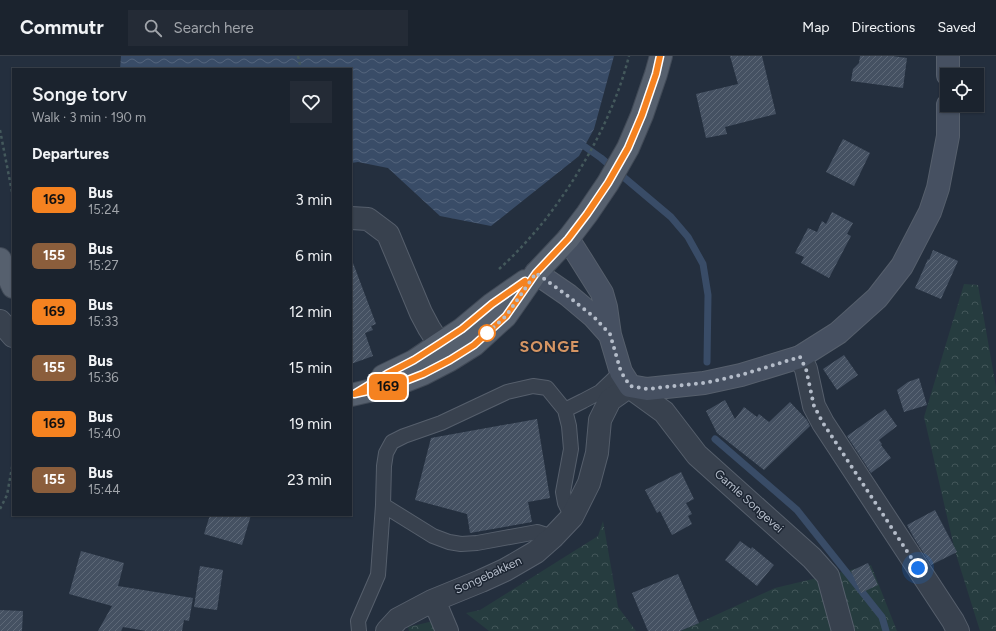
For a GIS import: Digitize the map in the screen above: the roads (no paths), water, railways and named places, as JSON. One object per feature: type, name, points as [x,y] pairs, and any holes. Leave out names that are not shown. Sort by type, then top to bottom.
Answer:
[{"type":"main road","points":[[352,395],[414,360],[444,352],[462,329],[492,304],[536,273],[568,239],[608,183],[628,148],[642,115],[656,74],[660,56]]},
{"type":"main road","points":[[948,56],[948,68]]},
{"type":"main road","points":[[568,239],[602,293],[606,307],[610,334],[626,379],[647,389],[704,383],[741,375],[800,357],[838,333],[877,298],[902,266],[930,212],[938,188],[948,136],[948,112]]},
{"type":"main road","points":[[0,259],[12,285]]},
{"type":"main road","points":[[536,273],[593,316],[610,334]]},
{"type":"street","points":[[352,218],[368,219],[388,234],[421,313],[444,352]]},
{"type":"street","points":[[0,320],[12,335]]},
{"type":"street","points":[[800,357],[806,369],[814,406],[823,423],[953,621],[958,631]]},
{"type":"street","name":"Songebakken","points":[[386,631],[398,620],[432,601],[505,570],[536,552],[553,537],[572,517],[589,483],[597,453],[600,420],[610,400],[626,379]]},
{"type":"street","name":"Gamle Songevei","points":[[626,379],[634,392],[664,412],[697,455],[812,558],[828,576],[843,631]]},
{"type":"street","points":[[432,601],[439,612],[447,631]]},
{"type":"lane","points":[[565,410],[626,379]]},
{"type":"lane","points":[[358,631],[358,621],[378,575],[384,466],[386,453],[392,442],[404,436],[441,423],[508,392],[533,386],[547,388],[565,410],[569,426],[570,449],[563,492],[565,503],[572,517]]},
{"type":"lane","points":[[383,505],[433,536],[450,542],[461,544],[477,543],[537,532],[553,537]]},
{"type":"water","points":[[121,56],[614,56],[594,129],[579,156],[491,226],[440,216],[388,168],[358,162],[352,163],[352,68],[120,68]]},
{"type":"waterway","points":[[584,146],[601,158],[671,217],[688,237],[703,264],[708,295],[707,362]]},
{"type":"waterway","points":[[715,439],[797,510],[882,617],[886,631]]},
{"type":"district","name":"SONGE","points":[[550,346]]}]
